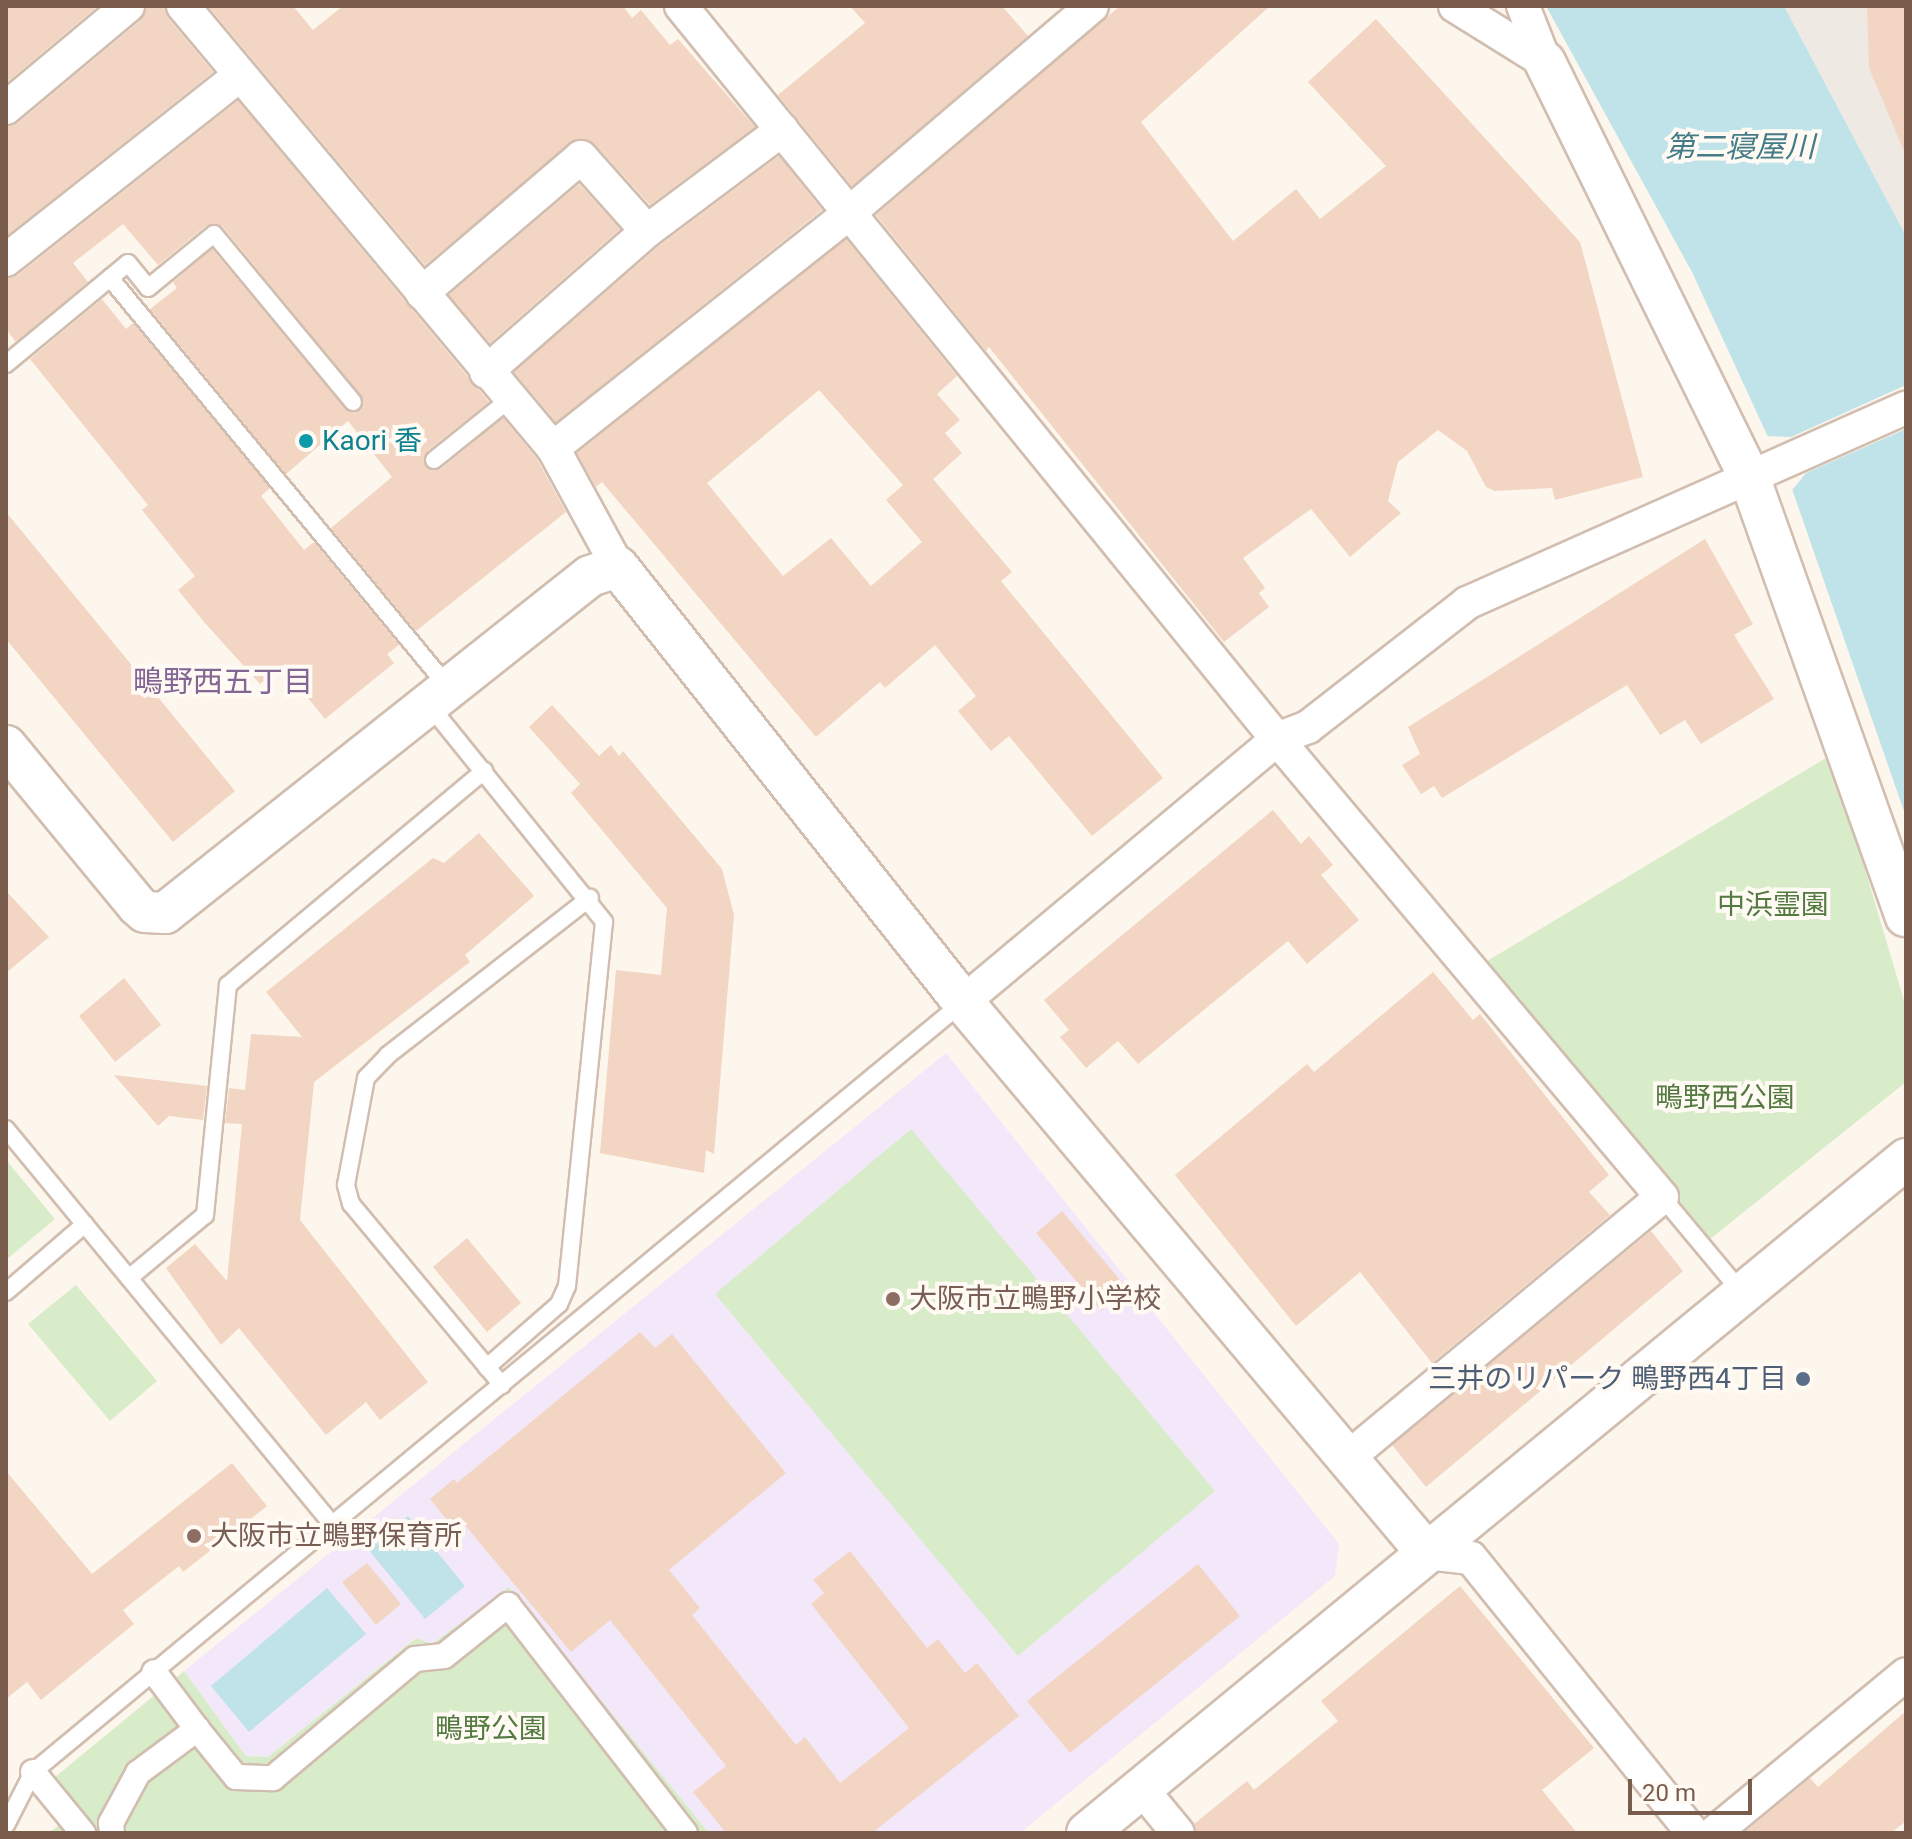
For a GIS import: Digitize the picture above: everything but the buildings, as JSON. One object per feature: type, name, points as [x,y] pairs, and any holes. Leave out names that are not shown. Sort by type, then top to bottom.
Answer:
[{"type":"street","points":[[6,108],[128,6]]},
{"type":"street","points":[[183,6],[302,143],[486,372],[553,448],[618,567],[963,1002],[1345,1460],[1427,1553],[1471,1558],[1693,1833]]},
{"type":"street","points":[[681,6],[1277,739],[1662,1197],[1345,1460]]},
{"type":"street","points":[[553,448],[849,213],[1092,6]]},
{"type":"street","points":[[1455,6],[1545,62]]},
{"type":"street","points":[[1523,6],[1545,62],[1763,472],[1906,916]]},
{"type":"street","points":[[6,260],[240,75]]},
{"type":"street","points":[[486,372],[647,231],[782,130]]},
{"type":"street","points":[[422,293],[581,157],[647,231]]},
{"type":"street","points":[[963,1002],[1277,739],[1308,727],[1467,603],[1906,408]]},
{"type":"street","points":[[6,746],[138,906],[155,914],[173,910],[590,576],[618,567]]},
{"type":"street","points":[[1087,1833],[1906,1159]]},
{"type":"street","points":[[154,1672],[236,1777],[273,1778],[415,1659],[444,1656],[508,1605],[685,1833]]},
{"type":"street","points":[[1714,1833],[1906,1674]]},
{"type":"street","points":[[112,1833],[111,1823],[138,1773],[197,1729]]},
{"type":"street","points":[[33,1772],[83,1833]]},
{"type":"street","points":[[1141,1788],[1178,1833]]},
{"type":"lane","points":[[6,364],[128,263],[148,288],[214,234],[353,402]]},
{"type":"lane","points":[[110,278],[440,698],[484,771],[590,898],[604,922],[567,1286],[559,1304],[487,1367]]},
{"type":"lane","points":[[434,460],[510,399]]},
{"type":"lane","points":[[129,1278],[205,1215],[228,985],[484,771]]},
{"type":"lane","points":[[502,1385],[351,1204],[346,1185],[366,1078],[388,1055],[590,898]]},
{"type":"lane","points":[[6,1825],[33,1772],[963,1002]]},
{"type":"lane","points":[[6,1129],[331,1523]]},
{"type":"lane","points":[[1662,1197],[1742,1293]]},
{"type":"lane","points":[[6,1292],[85,1224]]},
{"type":"shaded area","points":[[1784,6],[1906,6],[1906,236]]},
{"type":"shaded area","name":"大阪市立鴫野小学校","points":[[946,1053],[1339,1544],[1335,1576],[1020,1833],[709,1833],[509,1587],[432,1644],[415,1638],[268,1757],[246,1756],[184,1671]]},
{"type":"green space","name":"鴫野西公園","points":[[1831,755],[1905,1004],[1906,1082],[1710,1239],[1487,961]]},
{"type":"green space","points":[[911,1129],[1215,1491],[1018,1656],[715,1294]]},
{"type":"green space","points":[[6,1160],[55,1219],[6,1260]]},
{"type":"green space","points":[[76,1285],[157,1381],[110,1421],[28,1324]]},
{"type":"green space","name":"鴫野公園","points":[[509,1587],[709,1833],[49,1833],[79,1809],[55,1777],[184,1671],[246,1756],[268,1757],[416,1638],[432,1644]]},
{"type":"water","name":"第二寝屋川","points":[[1546,6],[1784,6],[1906,236],[1906,817],[1792,489],[1692,272]]},
{"type":"water","points":[[408,1516],[465,1586],[425,1619],[368,1549]]},
{"type":"water","points":[[327,1588],[366,1634],[249,1732],[211,1686]]},
{"type":"pier","points":[[1906,385],[1906,429],[1806,473],[1789,494],[1762,436],[1791,437]]},
{"type":"place","name":"Kaori 香","points":[[306,441]]},
{"type":"place","name":"大阪市立鴫野小学校","points":[[893,1299]]},
{"type":"place","name":"三井のリパーク 鴫野西4丁目","points":[[1803,1379]]},
{"type":"place","name":"大阪市立鴫野保育所","points":[[194,1536]]},
{"type":"district","name":"鴫野西五丁目","points":[[223,682]]},
{"type":"park label","name":"中浜霊園","points":[[1773,905]]}]
